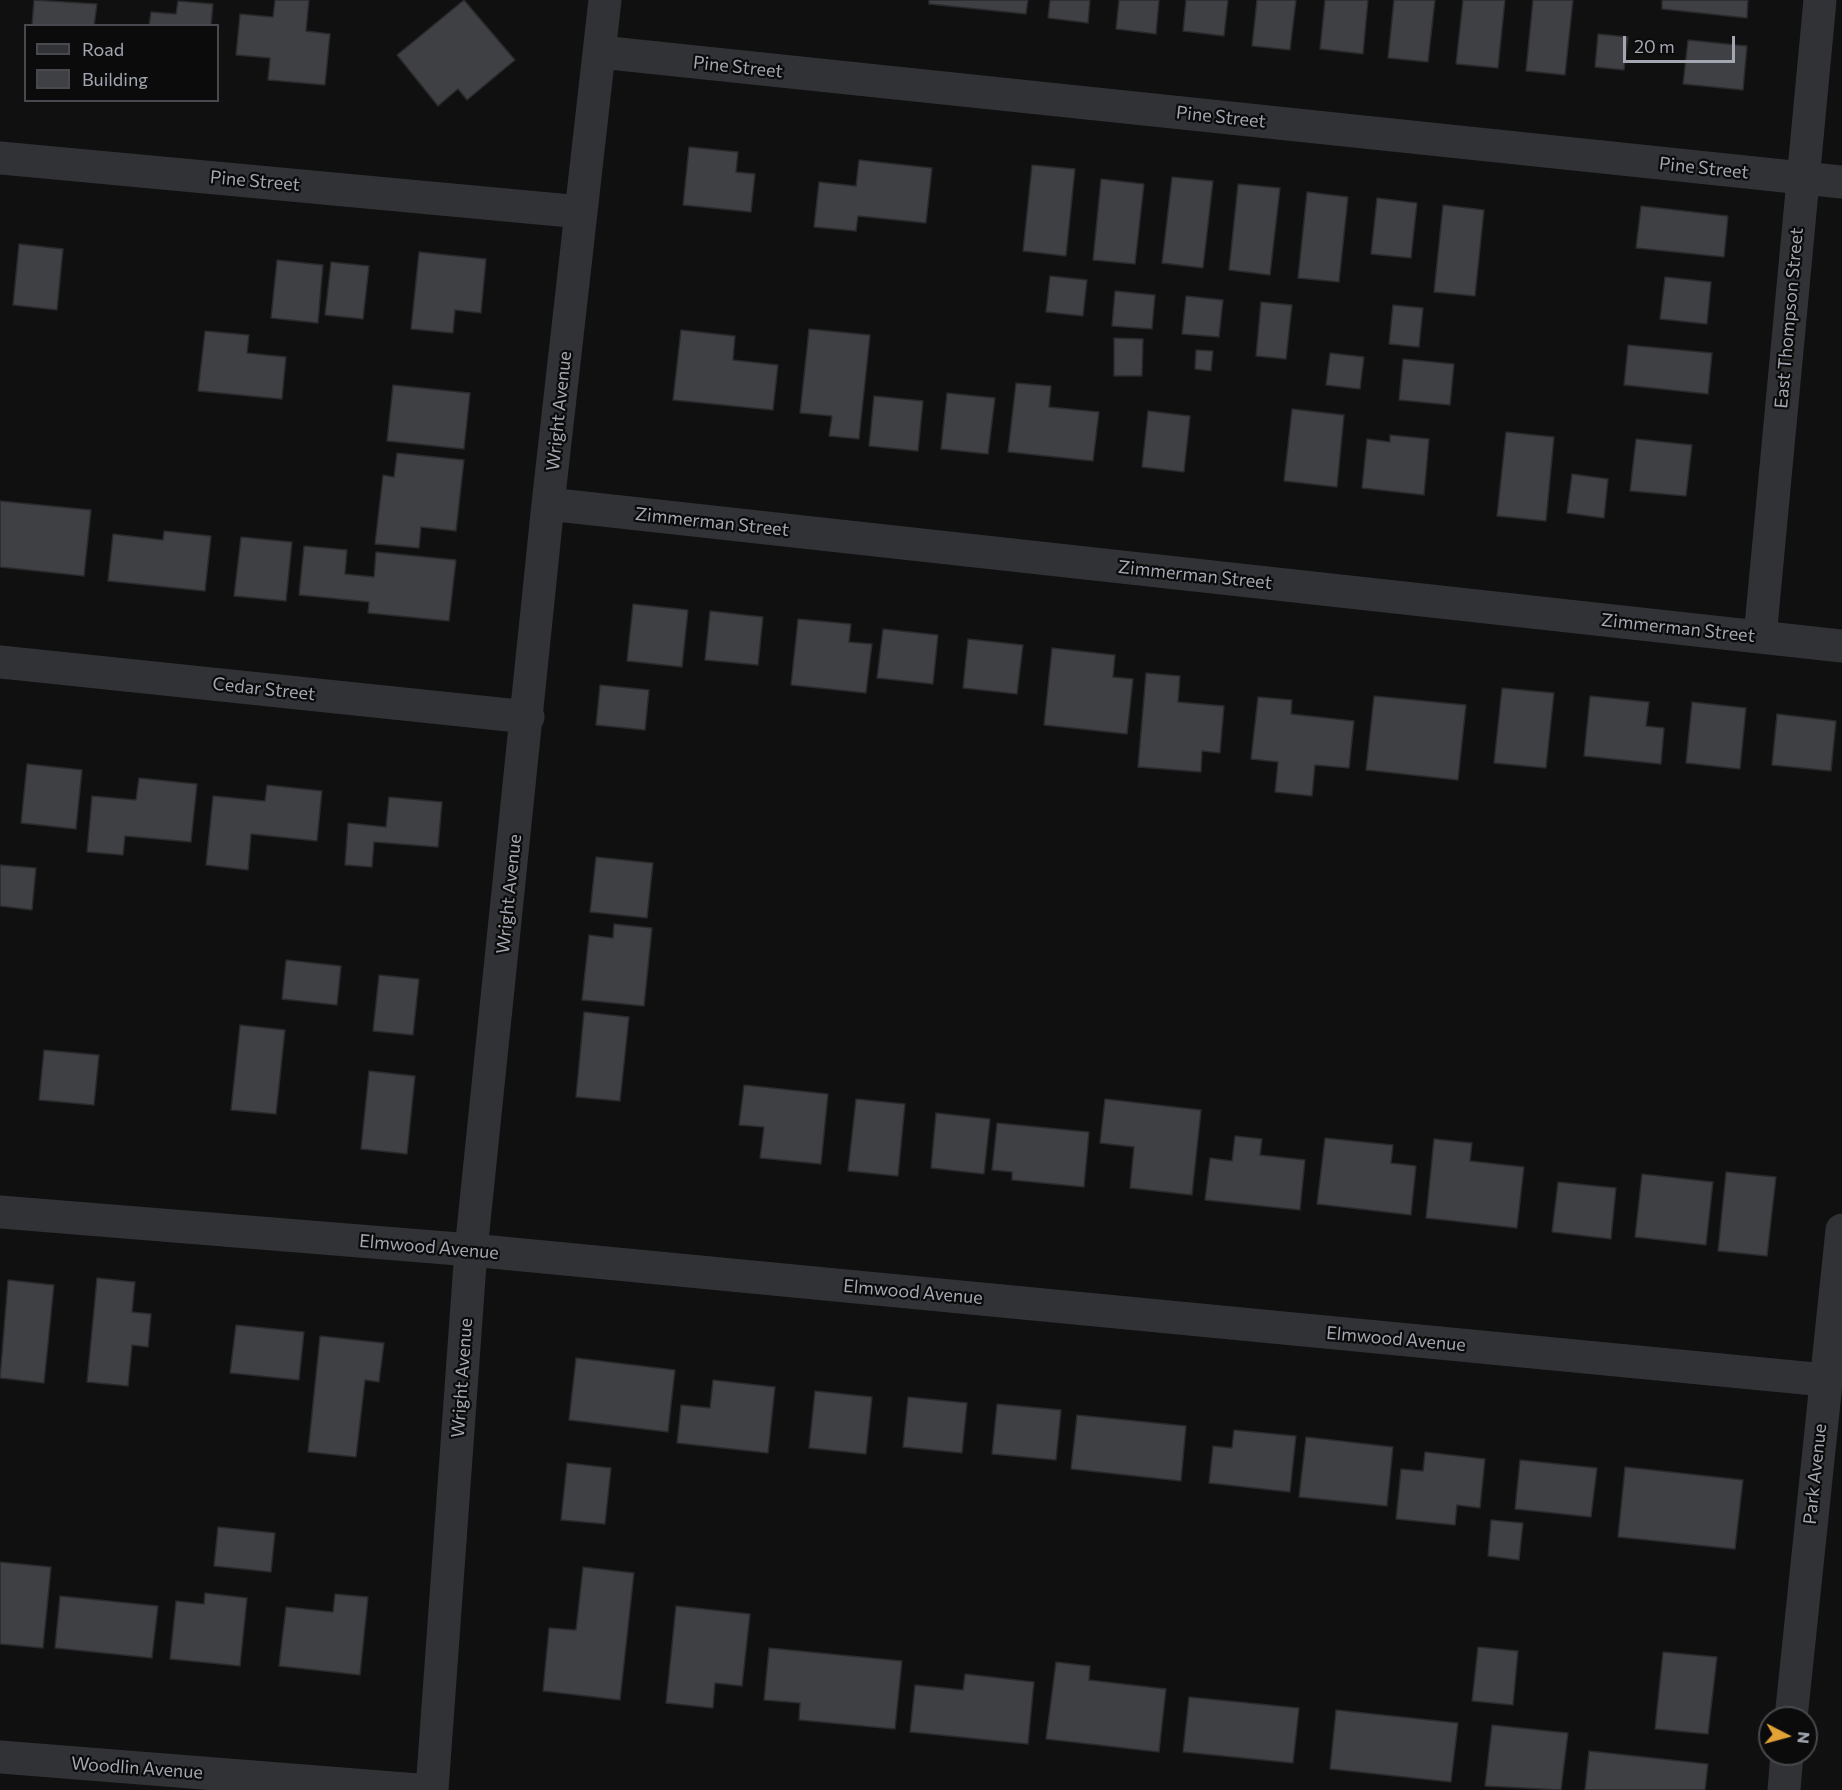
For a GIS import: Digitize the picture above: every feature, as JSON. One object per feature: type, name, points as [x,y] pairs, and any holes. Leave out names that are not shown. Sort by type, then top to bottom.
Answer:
[{"type":"street","name":"Wright Avenue","points":[[432,1790],[471,1250],[528,717],[548,504],[605,0]]},
{"type":"street","name":"East Thompson Street","points":[[1761,637],[1820,0]]},
{"type":"street","name":"Pine Street","points":[[600,52],[1842,182]]},
{"type":"street","name":"Pine Street","points":[[0,158],[581,212]]},
{"type":"street","name":"Zimmerman Street","points":[[548,504],[1842,646]]},
{"type":"street","name":"Cedar Street","points":[[0,662],[528,717]]},
{"type":"street","name":"Elmwood Avenue","points":[[0,1212],[471,1250],[1825,1380]]},
{"type":"street","name":"Park Avenue","points":[[1792,1706],[1842,1230]]},
{"type":"street","name":"Woodlin Avenue","points":[[0,1757],[418,1790]]},
{"type":"street","points":[[1784,1790],[1786,1766]]},
{"type":"building","points":[[34,0],[97,4],[94,24],[32,24]]},
{"type":"building","points":[[275,0],[309,0],[306,31],[330,34],[325,85],[268,80],[270,58],[236,55],[240,14],[273,17]]},
{"type":"building","points":[[464,0],[515,60],[467,100],[458,89],[438,106],[397,55]]},
{"type":"building","points":[[929,0],[1028,0],[1026,14],[929,4]]},
{"type":"building","points":[[1050,0],[1090,0],[1088,23],[1048,18]]},
{"type":"building","points":[[1119,0],[1159,0],[1156,34],[1116,29]]},
{"type":"building","points":[[1186,0],[1228,0],[1224,36],[1183,31]]},
{"type":"building","points":[[1257,0],[1296,0],[1290,50],[1252,46]]},
{"type":"building","points":[[1325,0],[1368,0],[1363,54],[1320,49]]},
{"type":"building","points":[[1394,0],[1435,0],[1428,62],[1388,58]]},
{"type":"building","points":[[1463,0],[1505,0],[1498,68],[1456,64]]},
{"type":"building","points":[[1533,0],[1573,0],[1565,75],[1526,71]]},
{"type":"building","points":[[1662,0],[1748,0],[1747,18],[1662,9]]},
{"type":"building","points":[[178,1],[213,4],[211,24],[149,24],[151,12],[176,14]]},
{"type":"building","points":[[1598,34],[1628,37],[1624,70],[1595,67]]},
{"type":"building","points":[[1688,40],[1747,46],[1743,90],[1683,84]]},
{"type":"building","points":[[689,147],[738,152],[736,172],[755,174],[751,212],[683,205]]},
{"type":"building","points":[[859,160],[932,168],[926,223],[858,216],[856,231],[814,227],[819,182],[856,186]]},
{"type":"building","points":[[1032,165],[1075,169],[1066,256],[1023,251]]},
{"type":"building","points":[[1172,177],[1213,181],[1203,268],[1162,263]]},
{"type":"building","points":[[1101,179],[1144,184],[1135,264],[1093,260]]},
{"type":"building","points":[[1238,184],[1280,188],[1270,275],[1229,270]]},
{"type":"building","points":[[1307,192],[1348,197],[1339,282],[1298,278]]},
{"type":"building","points":[[1377,198],[1417,203],[1411,258],[1371,254]]},
{"type":"building","points":[[1443,205],[1484,210],[1475,296],[1434,292]]},
{"type":"building","points":[[1641,206],[1728,216],[1724,257],[1636,248]]},
{"type":"building","points":[[19,244],[63,249],[57,310],[13,305]]},
{"type":"building","points":[[419,252],[486,259],[481,313],[455,310],[453,333],[411,329]]},
{"type":"building","points":[[277,260],[323,265],[318,323],[271,318]]},
{"type":"building","points":[[331,262],[369,266],[363,319],[325,315]]},
{"type":"building","points":[[1050,276],[1087,280],[1083,316],[1046,312]]},
{"type":"building","points":[[1665,277],[1711,282],[1707,324],[1660,319]]},
{"type":"building","points":[[1115,291],[1155,295],[1152,329],[1112,326]]},
{"type":"building","points":[[1186,296],[1223,300],[1219,337],[1182,334]]},
{"type":"building","points":[[1261,302],[1292,305],[1286,359],[1256,356]]},
{"type":"building","points":[[1393,305],[1423,308],[1419,347],[1389,344]]},
{"type":"building","points":[[809,329],[870,335],[859,439],[829,436],[832,416],[800,413]]},
{"type":"building","points":[[681,330],[735,336],[733,360],[778,365],[773,410],[673,400]]},
{"type":"building","points":[[205,331],[249,335],[247,353],[286,357],[282,399],[198,391]]},
{"type":"building","points":[[1114,338],[1143,339],[1142,376],[1114,376]]},
{"type":"building","points":[[1628,345],[1712,353],[1708,394],[1624,385]]},
{"type":"building","points":[[1196,350],[1213,351],[1211,371],[1195,369]]},
{"type":"building","points":[[1330,353],[1364,357],[1360,389],[1326,385]]},
{"type":"building","points":[[1403,359],[1454,364],[1450,405],[1399,400]]},
{"type":"building","points":[[1016,383],[1051,386],[1049,407],[1099,412],[1093,461],[1008,452]]},
{"type":"building","points":[[393,385],[470,393],[464,449],[387,441]]},
{"type":"building","points":[[947,393],[995,398],[988,454],[941,449]]},
{"type":"building","points":[[874,396],[923,401],[918,451],[869,446]]},
{"type":"building","points":[[1292,409],[1344,415],[1337,487],[1284,481]]},
{"type":"building","points":[[1148,411],[1190,416],[1184,472],[1142,467]]},
{"type":"building","points":[[1506,432],[1554,437],[1546,521],[1497,516]]},
{"type":"building","points":[[1390,435],[1429,439],[1424,495],[1362,488],[1367,439],[1390,442]]},
{"type":"building","points":[[1636,439],[1692,445],[1686,496],[1630,491]]},
{"type":"building","points":[[397,453],[464,460],[456,531],[421,527],[419,548],[375,544],[383,475],[394,477]]},
{"type":"building","points":[[1572,474],[1608,479],[1604,518],[1567,513]]},
{"type":"building","points":[[0,501],[91,510],[84,576],[0,567]]},
{"type":"building","points":[[164,531],[211,536],[205,591],[108,581],[113,534],[163,540]]},
{"type":"building","points":[[241,537],[292,542],[286,601],[234,596]]},
{"type":"building","points":[[304,546],[347,550],[345,574],[374,577],[376,552],[456,560],[449,621],[368,613],[369,602],[299,595]]},
{"type":"building","points":[[633,604],[688,610],[682,667],[627,661]]},
{"type":"building","points":[[710,611],[763,617],[758,665],[705,660]]},
{"type":"building","points":[[798,619],[851,624],[849,642],[872,644],[866,693],[791,685]]},
{"type":"building","points":[[883,629],[938,635],[933,684],[877,678]]},
{"type":"building","points":[[968,639],[1023,645],[1017,694],[963,688]]},
{"type":"building","points":[[1052,648],[1115,655],[1113,677],[1133,679],[1127,734],[1044,725]]},
{"type":"building","points":[[1146,673],[1180,676],[1178,702],[1224,706],[1220,753],[1202,751],[1201,772],[1138,767]]},
{"type":"building","points":[[600,685],[649,690],[645,730],[596,725]]},
{"type":"building","points":[[1502,688],[1554,693],[1546,768],[1494,763]]},
{"type":"building","points":[[1374,696],[1466,705],[1458,780],[1366,770]]},
{"type":"building","points":[[1590,696],[1649,702],[1646,726],[1664,728],[1661,764],[1584,756]]},
{"type":"building","points":[[1258,697],[1292,700],[1291,714],[1354,721],[1349,768],[1315,765],[1312,796],[1275,792],[1278,762],[1251,759]]},
{"type":"building","points":[[1692,702],[1746,708],[1740,769],[1686,763]]},
{"type":"building","points":[[1777,714],[1836,721],[1831,771],[1772,765]]},
{"type":"building","points":[[27,764],[82,770],[76,829],[21,823]]},
{"type":"building","points":[[139,778],[197,784],[191,842],[125,836],[123,855],[87,852],[92,796],[136,800]]},
{"type":"building","points":[[267,785],[322,791],[317,841],[251,834],[248,870],[206,865],[213,796],[265,801]]},
{"type":"building","points":[[389,797],[442,802],[438,847],[374,842],[372,867],[345,865],[348,823],[386,827]]},
{"type":"building","points":[[596,857],[653,863],[647,918],[590,912]]},
{"type":"building","points":[[0,865],[36,868],[32,910],[0,906]]},
{"type":"building","points":[[614,924],[652,928],[644,1006],[582,1000],[589,935],[613,938]]},
{"type":"building","points":[[286,960],[341,966],[337,1005],[282,999]]},
{"type":"building","points":[[379,975],[419,979],[413,1035],[373,1031]]},
{"type":"building","points":[[584,1012],[629,1017],[620,1101],[576,1097]]},
{"type":"building","points":[[240,1025],[285,1030],[276,1114],[231,1110]]},
{"type":"building","points":[[44,1050],[99,1055],[94,1105],[39,1100]]},
{"type":"building","points":[[369,1071],[415,1076],[407,1154],[361,1149]]},
{"type":"building","points":[[744,1085],[828,1094],[821,1164],[760,1158],[764,1127],[739,1125]]},
{"type":"building","points":[[856,1099],[905,1104],[898,1176],[848,1171]]},
{"type":"building","points":[[1105,1099],[1201,1110],[1192,1195],[1130,1188],[1134,1147],[1100,1143]]},
{"type":"building","points":[[936,1113],[990,1119],[984,1174],[931,1168]]},
{"type":"building","points":[[997,1123],[1089,1132],[1084,1187],[1012,1180],[1012,1172],[992,1170]]},
{"type":"building","points":[[1235,1136],[1262,1139],[1260,1155],[1305,1160],[1300,1210],[1205,1200],[1210,1158],[1232,1161]]},
{"type":"building","points":[[1325,1138],[1393,1145],[1391,1163],[1416,1166],[1411,1215],[1317,1204]]},
{"type":"building","points":[[1434,1139],[1472,1143],[1470,1161],[1524,1167],[1517,1228],[1426,1218]]},
{"type":"building","points":[[1726,1172],[1776,1177],[1767,1256],[1718,1251]]},
{"type":"building","points":[[1642,1174],[1713,1182],[1706,1245],[1635,1237]]},
{"type":"building","points":[[1558,1182],[1616,1188],[1611,1239],[1552,1232]]},
{"type":"building","points":[[97,1278],[135,1282],[132,1312],[151,1314],[148,1347],[132,1345],[128,1386],[87,1382]]},
{"type":"building","points":[[8,1280],[54,1285],[44,1383],[0,1378]]},
{"type":"building","points":[[236,1325],[304,1332],[299,1380],[230,1373]]},
{"type":"building","points":[[320,1336],[384,1343],[379,1382],[365,1380],[356,1457],[308,1452]]},
{"type":"building","points":[[576,1358],[675,1370],[668,1432],[569,1420]]},
{"type":"building","points":[[713,1380],[775,1387],[768,1453],[677,1443],[681,1405],[710,1408]]},
{"type":"building","points":[[815,1391],[872,1397],[866,1454],[809,1448]]},
{"type":"building","points":[[908,1397],[967,1403],[962,1453],[903,1447]]},
{"type":"building","points":[[997,1404],[1061,1410],[1056,1460],[992,1454]]},
{"type":"building","points":[[1077,1415],[1186,1426],[1181,1481],[1071,1469]]},
{"type":"building","points":[[1234,1430],[1296,1436],[1290,1492],[1209,1483],[1213,1446],[1232,1448]]},
{"type":"building","points":[[1306,1437],[1393,1447],[1387,1506],[1299,1497]]},
{"type":"building","points":[[1425,1452],[1485,1459],[1480,1508],[1457,1505],[1455,1525],[1396,1519],[1401,1469],[1423,1471]]},
{"type":"building","points":[[1520,1460],[1597,1468],[1591,1517],[1515,1509]]},
{"type":"building","points":[[567,1463],[611,1468],[605,1524],[561,1520]]},
{"type":"building","points":[[1625,1467],[1743,1480],[1735,1549],[1618,1537]]},
{"type":"building","points":[[1491,1520],[1523,1523],[1519,1560],[1488,1556]]},
{"type":"building","points":[[218,1527],[275,1533],[271,1572],[214,1566]]},
{"type":"building","points":[[0,1562],[51,1567],[43,1648],[0,1644]]},
{"type":"building","points":[[583,1567],[634,1573],[620,1700],[543,1691],[549,1628],[576,1630]]},
{"type":"building","points":[[205,1593],[247,1598],[240,1666],[170,1659],[176,1601],[204,1604]]},
{"type":"building","points":[[335,1594],[368,1597],[360,1675],[279,1666],[286,1607],[333,1612]]},
{"type":"building","points":[[60,1596],[158,1606],[152,1658],[55,1648]]},
{"type":"building","points":[[676,1606],[750,1614],[742,1686],[715,1683],[713,1708],[666,1703]]},
{"type":"building","points":[[1478,1647],[1518,1651],[1513,1705],[1472,1701]]},
{"type":"building","points":[[769,1648],[902,1661],[895,1729],[799,1720],[800,1703],[764,1700]]},
{"type":"building","points":[[1663,1652],[1717,1657],[1708,1734],[1655,1729]]},
{"type":"building","points":[[1056,1662],[1090,1666],[1089,1680],[1166,1689],[1159,1752],[1046,1739]]},
{"type":"building","points":[[965,1674],[1034,1682],[1028,1744],[910,1732],[915,1685],[963,1690]]},
{"type":"building","points":[[1189,1697],[1299,1708],[1293,1763],[1183,1752]]},
{"type":"building","points":[[1336,1710],[1458,1723],[1451,1782],[1330,1769]]},
{"type":"building","points":[[1492,1725],[1568,1733],[1561,1790],[1485,1786]]},
{"type":"building","points":[[1589,1751],[1708,1764],[1705,1790],[1585,1790]]}]
